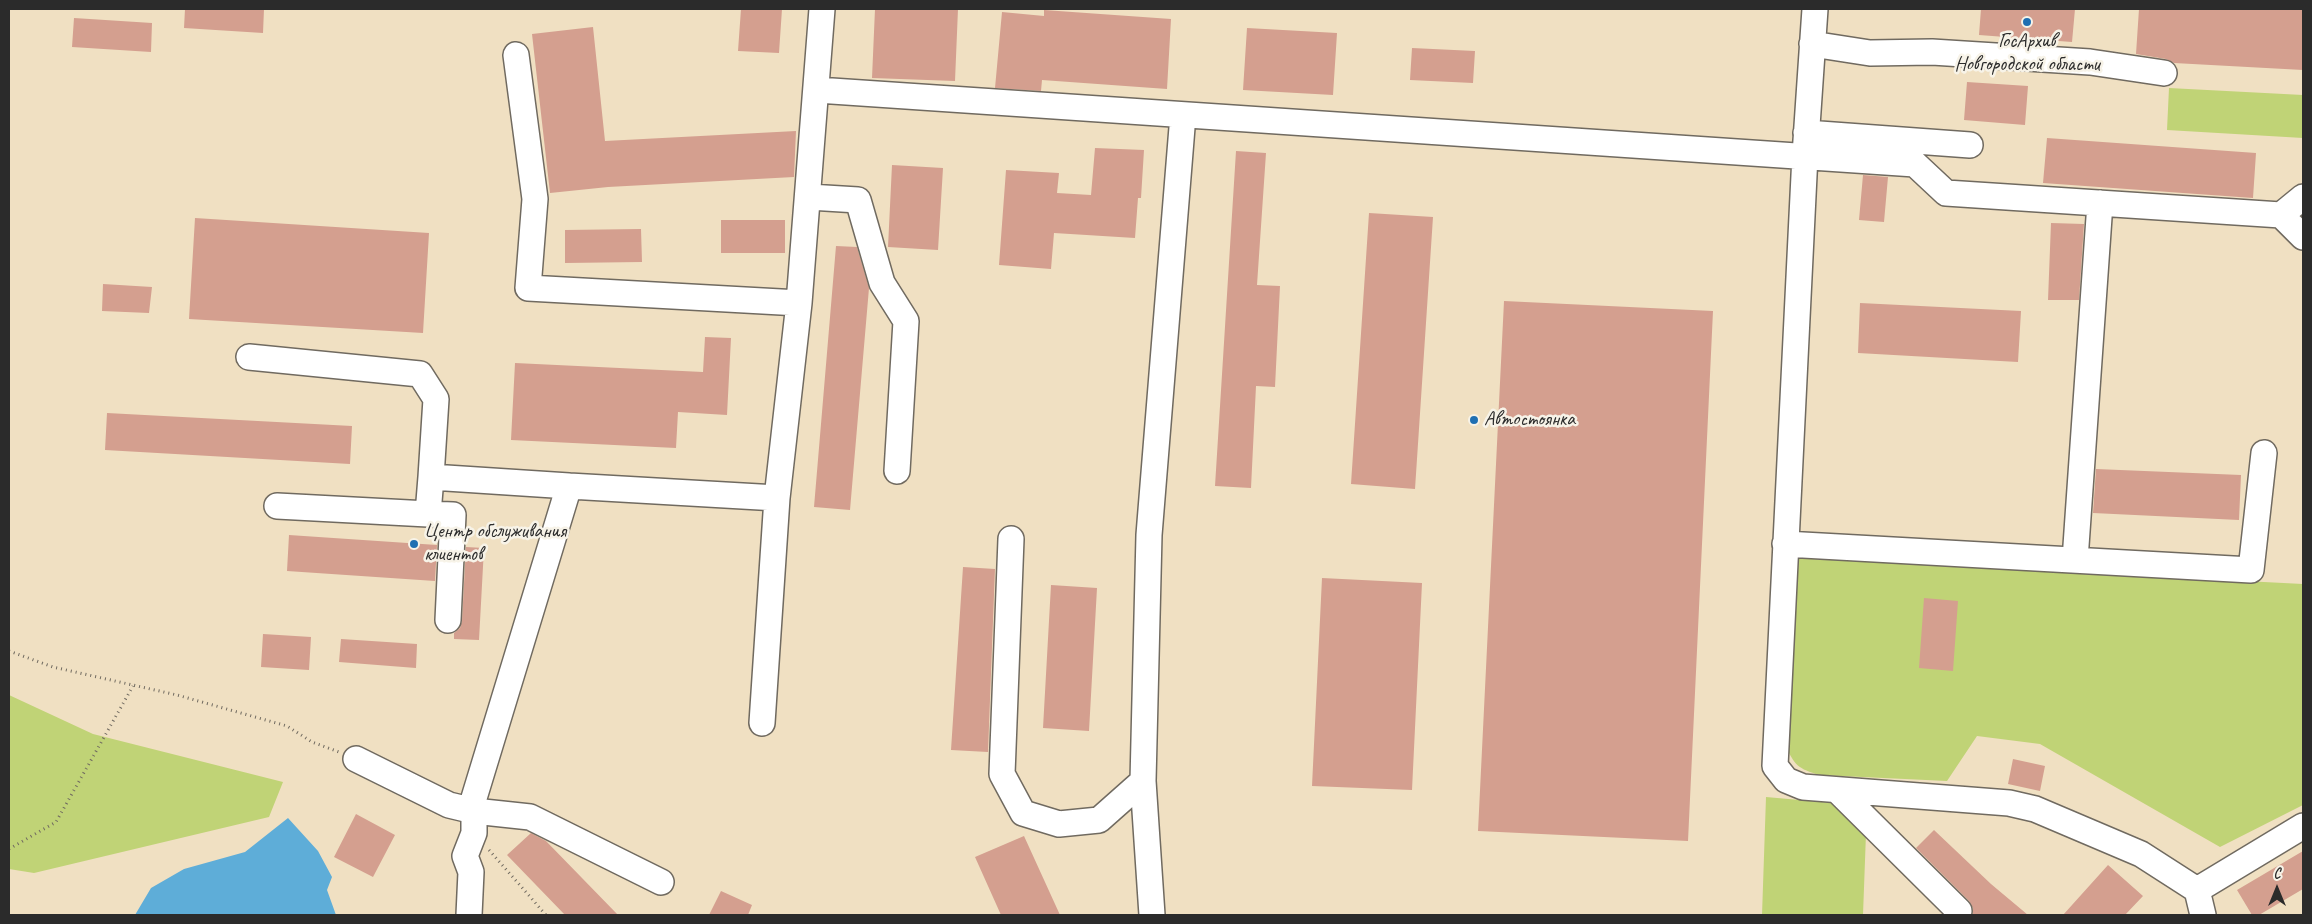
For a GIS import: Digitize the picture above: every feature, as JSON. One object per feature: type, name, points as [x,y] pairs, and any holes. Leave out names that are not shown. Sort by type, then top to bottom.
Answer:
[{"type":"street","points":[[762,723],[777,498],[809,197],[822,9]]},
{"type":"street","points":[[1815,9],[1806,144],[1775,766],[1786,780],[1803,787],[2009,803],[2035,808],[2141,854],[2197,890],[2203,915]]},
{"type":"street","points":[[1812,44],[1870,53],[1932,52],[2090,62],[2164,73]]},
{"type":"street","points":[[516,55],[535,199],[528,288],[799,303]]},
{"type":"street","points":[[817,90],[1183,115],[1806,144],[1970,145]]},
{"type":"street","points":[[1152,915],[1143,780],[1149,535],[1183,115]]},
{"type":"street","points":[[1806,144],[1915,164],[1946,193],[2281,214],[2303,197]]},
{"type":"street","points":[[809,197],[858,200],[882,283],[906,321],[897,471]]},
{"type":"street","points":[[2075,560],[2100,203]]},
{"type":"street","points":[[2281,214],[2303,237]]},
{"type":"street","points":[[249,357],[420,374],[436,399],[428,514]]},
{"type":"street","points":[[1785,544],[2252,570],[2264,453]]},
{"type":"street","points":[[431,477],[777,498]]},
{"type":"street","points":[[469,915],[471,872],[464,856],[474,822],[474,798],[569,486]]},
{"type":"street","points":[[277,506],[452,515],[448,620]]},
{"type":"street","points":[[1011,539],[1002,774],[1023,813],[1059,824],[1099,820],[1143,780]]},
{"type":"street","points":[[356,759],[449,804],[474,822],[530,817],[661,882]]},
{"type":"street","points":[[1837,790],[1959,911]]},
{"type":"street","points":[[2197,890],[2303,826]]},
{"type":"path","points":[[9,651],[53,667],[177,695],[287,726],[312,742],[356,759]]},
{"type":"path","points":[[9,850],[56,822],[133,686]]},
{"type":"path","points":[[474,822],[546,915]]},
{"type":"green space","points":[[2169,88],[2303,95],[2303,138],[2167,130]]},
{"type":"green space","points":[[1794,558],[2303,584],[2303,805],[2220,847],[2040,744],[1977,736],[1947,781],[1820,775],[1807,771],[1794,761],[1785,744]]},
{"type":"green space","points":[[9,695],[93,734],[283,782],[269,817],[34,873],[9,869]]},
{"type":"green space","points":[[1766,797],[1867,806],[1863,915],[1762,915]]},
{"type":"water","points":[[288,818],[318,851],[332,877],[327,890],[336,915],[135,915],[151,888],[184,869],[245,852]]},
{"type":"building","points":[[185,9],[264,9],[263,33],[184,28]]},
{"type":"building","points":[[741,9],[782,9],[779,53],[738,51]]},
{"type":"building","points":[[875,9],[958,9],[955,81],[872,78]]},
{"type":"building","name":"ГосАрхив Новгородской области","points":[[1981,9],[2075,9],[2072,42],[1979,35]]},
{"type":"building","points":[[2139,9],[2303,9],[2303,70],[2174,63],[2166,59],[2136,54]]},
{"type":"building","points":[[1044,10],[1171,19],[1167,89],[1042,80],[1041,91],[995,88],[1002,12],[1044,16]]},
{"type":"building","points":[[74,18],[152,23],[151,52],[72,47]]},
{"type":"building","points":[[593,27],[605,141],[796,131],[794,177],[608,187],[550,193],[532,34]]},
{"type":"building","points":[[1247,28],[1337,33],[1333,95],[1243,90]]},
{"type":"building","points":[[1412,48],[1475,51],[1473,83],[1410,80]]},
{"type":"building","points":[[1967,82],[2028,86],[2025,125],[1964,120]]},
{"type":"building","points":[[2047,138],[2256,153],[2253,198],[2043,183]]},
{"type":"building","points":[[1095,148],[1144,150],[1141,198],[1138,198],[1135,238],[1054,233],[1051,269],[999,265],[1006,170],[1059,173],[1057,193],[1091,195]]},
{"type":"building","points":[[1236,151],[1266,153],[1257,285],[1280,286],[1275,387],[1256,386],[1251,488],[1215,486]]},
{"type":"building","points":[[892,165],[943,168],[938,250],[888,247]]},
{"type":"building","points":[[1863,175],[1888,177],[1884,222],[1859,220]]},
{"type":"building","points":[[1369,213],[1433,217],[1415,489],[1351,484]]},
{"type":"building","points":[[195,218],[429,233],[423,333],[189,319]]},
{"type":"building","points":[[721,220],[785,220],[785,253],[721,253]]},
{"type":"building","points":[[2051,223],[2084,224],[2079,300],[2048,300]]},
{"type":"building","points":[[641,229],[642,262],[565,263],[565,230]]},
{"type":"building","points":[[836,246],[857,247],[869,288],[850,510],[814,507]]},
{"type":"building","points":[[103,284],[152,287],[149,313],[102,311]]},
{"type":"building","points":[[1504,301],[1713,311],[1688,841],[1478,831]]},
{"type":"building","points":[[1860,303],[2021,311],[2018,362],[1858,353]]},
{"type":"building","points":[[705,337],[731,338],[727,415],[678,412],[676,448],[511,440],[515,363],[703,372]]},
{"type":"building","points":[[107,413],[352,426],[350,464],[105,450]]},
{"type":"building","points":[[2096,469],[2241,475],[2239,520],[2093,513]]},
{"type":"building","points":[[289,535],[437,545],[435,581],[287,571]]},
{"type":"building","points":[[466,547],[484,548],[479,640],[454,639],[454,633],[460,628],[462,621]]},
{"type":"building","points":[[963,567],[995,569],[988,752],[951,750]]},
{"type":"building","points":[[1322,578],[1422,583],[1412,790],[1312,786]]},
{"type":"building","points":[[1051,585],[1097,588],[1089,731],[1043,728]]},
{"type":"building","points":[[1924,598],[1958,601],[1953,671],[1919,668]]},
{"type":"building","points":[[263,634],[311,637],[309,670],[261,667]]},
{"type":"building","points":[[341,639],[417,644],[416,668],[339,662]]},
{"type":"building","points":[[2013,759],[2045,766],[2040,791],[2008,784]]},
{"type":"building","points":[[356,814],[395,835],[373,877],[334,857]]},
{"type":"building","points":[[1934,830],[1991,884],[2028,915],[1973,915],[1973,908],[1969,901],[1916,848]]},
{"type":"building","points":[[531,833],[546,841],[618,915],[565,915],[507,855]]},
{"type":"building","points":[[1024,836],[1060,915],[1001,915],[975,857]]},
{"type":"building","points":[[2303,851],[2303,889],[2259,915],[2252,915],[2237,890]]},
{"type":"building","points":[[2108,865],[2143,896],[2125,915],[2063,915]]},
{"type":"building","points":[[721,891],[752,905],[748,915],[709,915]]},
{"type":"place","name":"ГосАрхив Новгородской области","points":[[2027,22]]},
{"type":"place","name":"Автостоянка","points":[[1474,420]]},
{"type":"place","name":"Центр обслуживания клиентов","points":[[414,544]]}]
